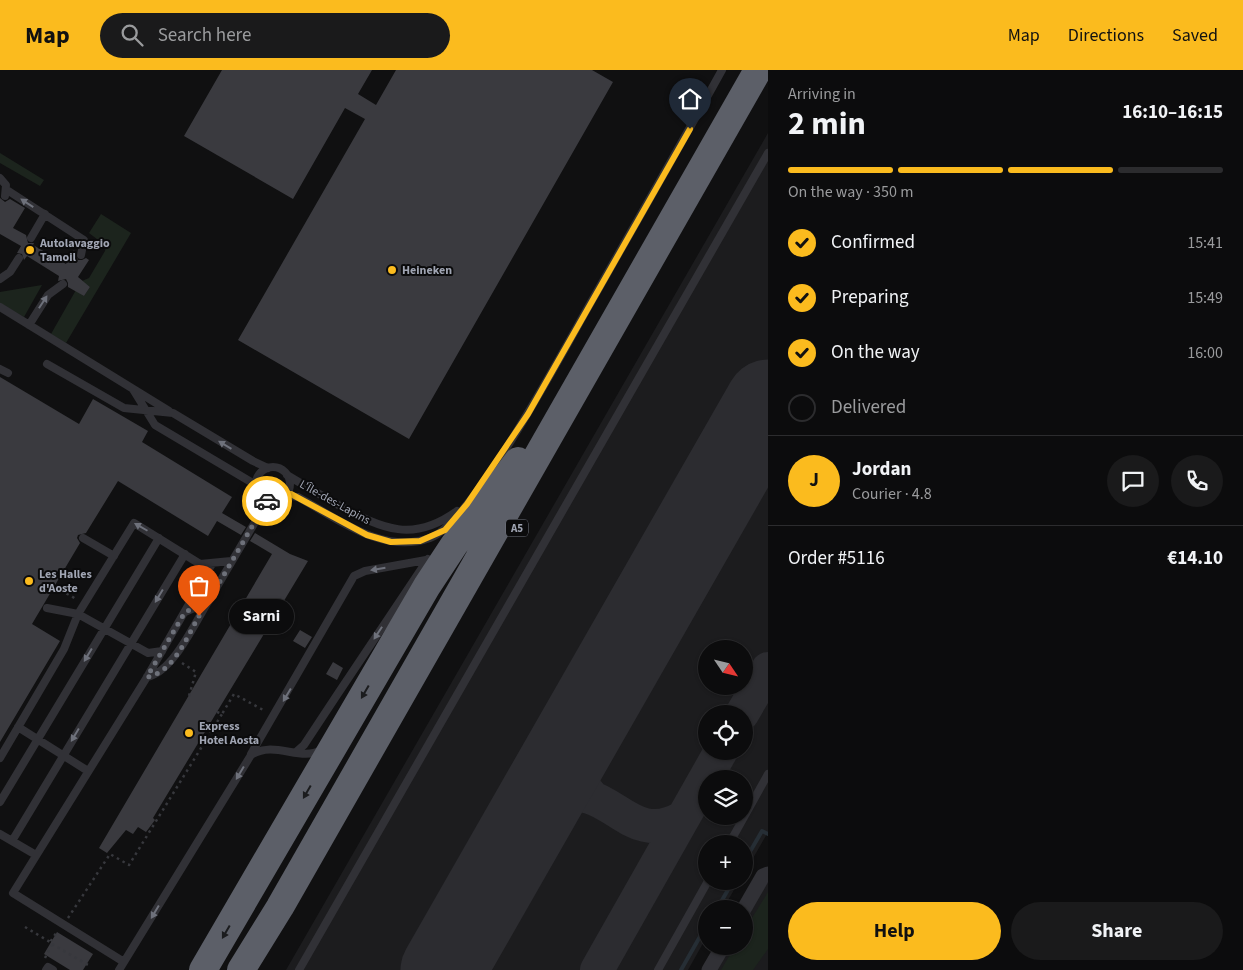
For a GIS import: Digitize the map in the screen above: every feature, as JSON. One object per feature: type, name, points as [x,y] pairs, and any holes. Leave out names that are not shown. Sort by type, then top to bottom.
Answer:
[{"type":"highway","name":"A5","points":[[241,970],[280,907],[758,70]]},
{"type":"highway","name":"A5","points":[[260,970],[297,910],[658,282],[768,83]]},
{"type":"highway","name":"A5","points":[[203,970],[406,619],[438,553],[527,449],[585,354],[653,255]]},
{"type":"street","points":[[749,900],[766,872]]},
{"type":"street","points":[[709,970],[718,955]]},
{"type":"lane","name":"L'Île-des-Lapins","points":[[268,500],[277,500],[286,495],[298,497],[367,535],[391,542],[420,541],[445,530],[467,504],[528,414],[722,70]]},
{"type":"lane","points":[[299,970],[768,153]]},
{"type":"lane","points":[[0,178],[6,193],[45,214],[84,240],[81,255]]},
{"type":"lane","points":[[31,238],[45,214]]},
{"type":"lane","points":[[0,279],[10,272],[19,258]]},
{"type":"lane","points":[[29,325],[48,295],[63,284]]},
{"type":"lane","name":"L'Île-des-Lapins","points":[[0,307],[253,461],[268,468],[279,468],[287,475],[370,522],[392,529],[413,531],[426,528],[446,519],[467,504]]},
{"type":"lane","points":[[47,364],[124,408],[173,413]]},
{"type":"lane","points":[[132,388],[155,425],[256,485],[260,494],[268,500],[174,658],[157,675],[147,677]]},
{"type":"lane","points":[[256,485],[261,473],[268,468]]},
{"type":"lane","name":"L'Île-des-Lapins","points":[[286,495],[290,485],[287,475]]},
{"type":"lane","points":[[0,758],[64,649],[78,614],[134,523],[200,564],[231,561]]},
{"type":"lane","points":[[83,538],[114,556]]},
{"type":"lane","points":[[0,802],[159,538]]},
{"type":"lane","points":[[118,970],[269,724],[354,576],[366,571],[438,553]]},
{"type":"lane","points":[[296,752],[304,745],[438,553]]},
{"type":"lane","points":[[12,841],[185,554]]},
{"type":"lane","points":[[124,962],[62,924],[38,914],[13,893],[147,677],[212,564]]},
{"type":"lane","points":[[185,612],[208,602]]},
{"type":"lane","points":[[47,608],[78,614],[148,653],[162,651]]},
{"type":"lane","points":[[251,754],[269,748],[296,752],[319,752],[349,719]]},
{"type":"lane","points":[[18,727],[88,772]]},
{"type":"lane","points":[[734,835],[768,774]]},
{"type":"lane","points":[[0,834],[36,855]]},
{"type":"lane","points":[[658,970],[703,890]]},
{"type":"lane","points":[[94,954],[99,946]]},
{"type":"path","points":[[188,667],[196,672],[189,696]]},
{"type":"path","points":[[52,968],[44,956],[62,924],[110,854],[129,865],[234,694],[265,711],[260,719],[269,724]]},
{"type":"path","points":[[217,712],[222,714]]},
{"type":"path","points":[[25,927],[88,965]]},
{"type":"shaded area","points":[[768,133],[768,832],[753,858],[753,835],[698,835],[698,890],[734,890],[728,900],[698,900],[698,952],[688,970],[286,970]]},
{"type":"shaded area","points":[[0,153],[44,180],[40,186],[0,163]]},
{"type":"shaded area","points":[[101,214],[131,233],[66,343],[51,334],[76,290],[84,296],[90,287],[82,281],[89,278],[105,251],[106,246],[89,233]]},
{"type":"shaded area","points":[[42,285],[24,317],[0,303],[0,292]]},
{"type":"shaded area","points":[[768,879],[768,970],[714,970],[723,955],[753,955],[753,905]]},
{"type":"shaded area","points":[[768,892],[768,949],[753,970],[721,970],[730,955],[753,955],[753,916]]},
{"type":"building","name":"Heineken","points":[[222,70],[372,70],[358,94],[376,105],[396,70],[592,70],[613,82],[409,439],[238,340],[365,119],[345,108],[293,199],[184,136]]},
{"type":"building","points":[[0,198],[5,202],[10,199],[25,208],[13,228],[26,235],[28,243],[34,243],[33,245],[66,264],[74,250],[78,260],[86,258],[89,260],[78,277],[90,287],[84,296],[68,287],[66,279],[58,281],[59,276],[27,256],[24,260],[22,254],[17,253],[21,246],[0,234]]},
{"type":"building","name":"Les Halles d'Aoste","points":[[0,377],[79,424],[93,399],[148,431],[142,442],[232,497],[222,513],[246,527],[241,535],[217,521],[208,536],[118,481],[86,533],[78,535],[77,538],[80,543],[32,624],[60,641],[0,742]]},
{"type":"building","points":[[255,533],[290,554],[308,561],[153,818],[155,820],[146,832],[138,827],[133,834],[126,830],[107,853],[99,848],[272,554],[250,541]]},
{"type":"building","points":[[300,630],[312,637],[305,648],[293,641]]},
{"type":"building","points":[[333,662],[343,668],[337,680],[326,674]]},
{"type":"building","points":[[57,932],[93,954],[83,970],[70,970],[44,954]]},
{"type":"waterway","points":[[753,846],[762,831],[768,834]]},
{"type":"waterway","points":[[722,900],[728,890]]},
{"type":"waterway","points":[[681,970],[698,940]]},
{"type":"taxiway","points":[[747,705],[768,669]]},
{"type":"taxiway","points":[[582,727],[577,756],[578,773],[581,781],[593,798]]},
{"type":"taxiway","points":[[597,970],[716,760]]},
{"type":"taxiway","points":[[527,824],[541,810],[553,802],[575,795],[590,797],[632,820],[646,825],[663,825],[682,818]]},
{"type":"runway","points":[[443,970],[768,402]]},
{"type":"way so far","points":[[199,616],[174,658],[157,675],[147,677],[185,612],[208,602],[267,501]]},
{"type":"place","name":"Autolavaggio Tamoil","points":[[30,250]]},
{"type":"place","name":"Heineken","points":[[392,270]]},
{"type":"place","name":"Les Halles d'Aoste","points":[[29,581]]},
{"type":"place","name":"Sarni","points":[[199,616]]},
{"type":"place","name":"Express Hotel Aosta","points":[[189,733]]},
{"type":"route","points":[[267,501],[277,500],[291,494],[367,535],[391,542],[420,541],[445,530],[467,504],[528,414],[690,129]]}]
